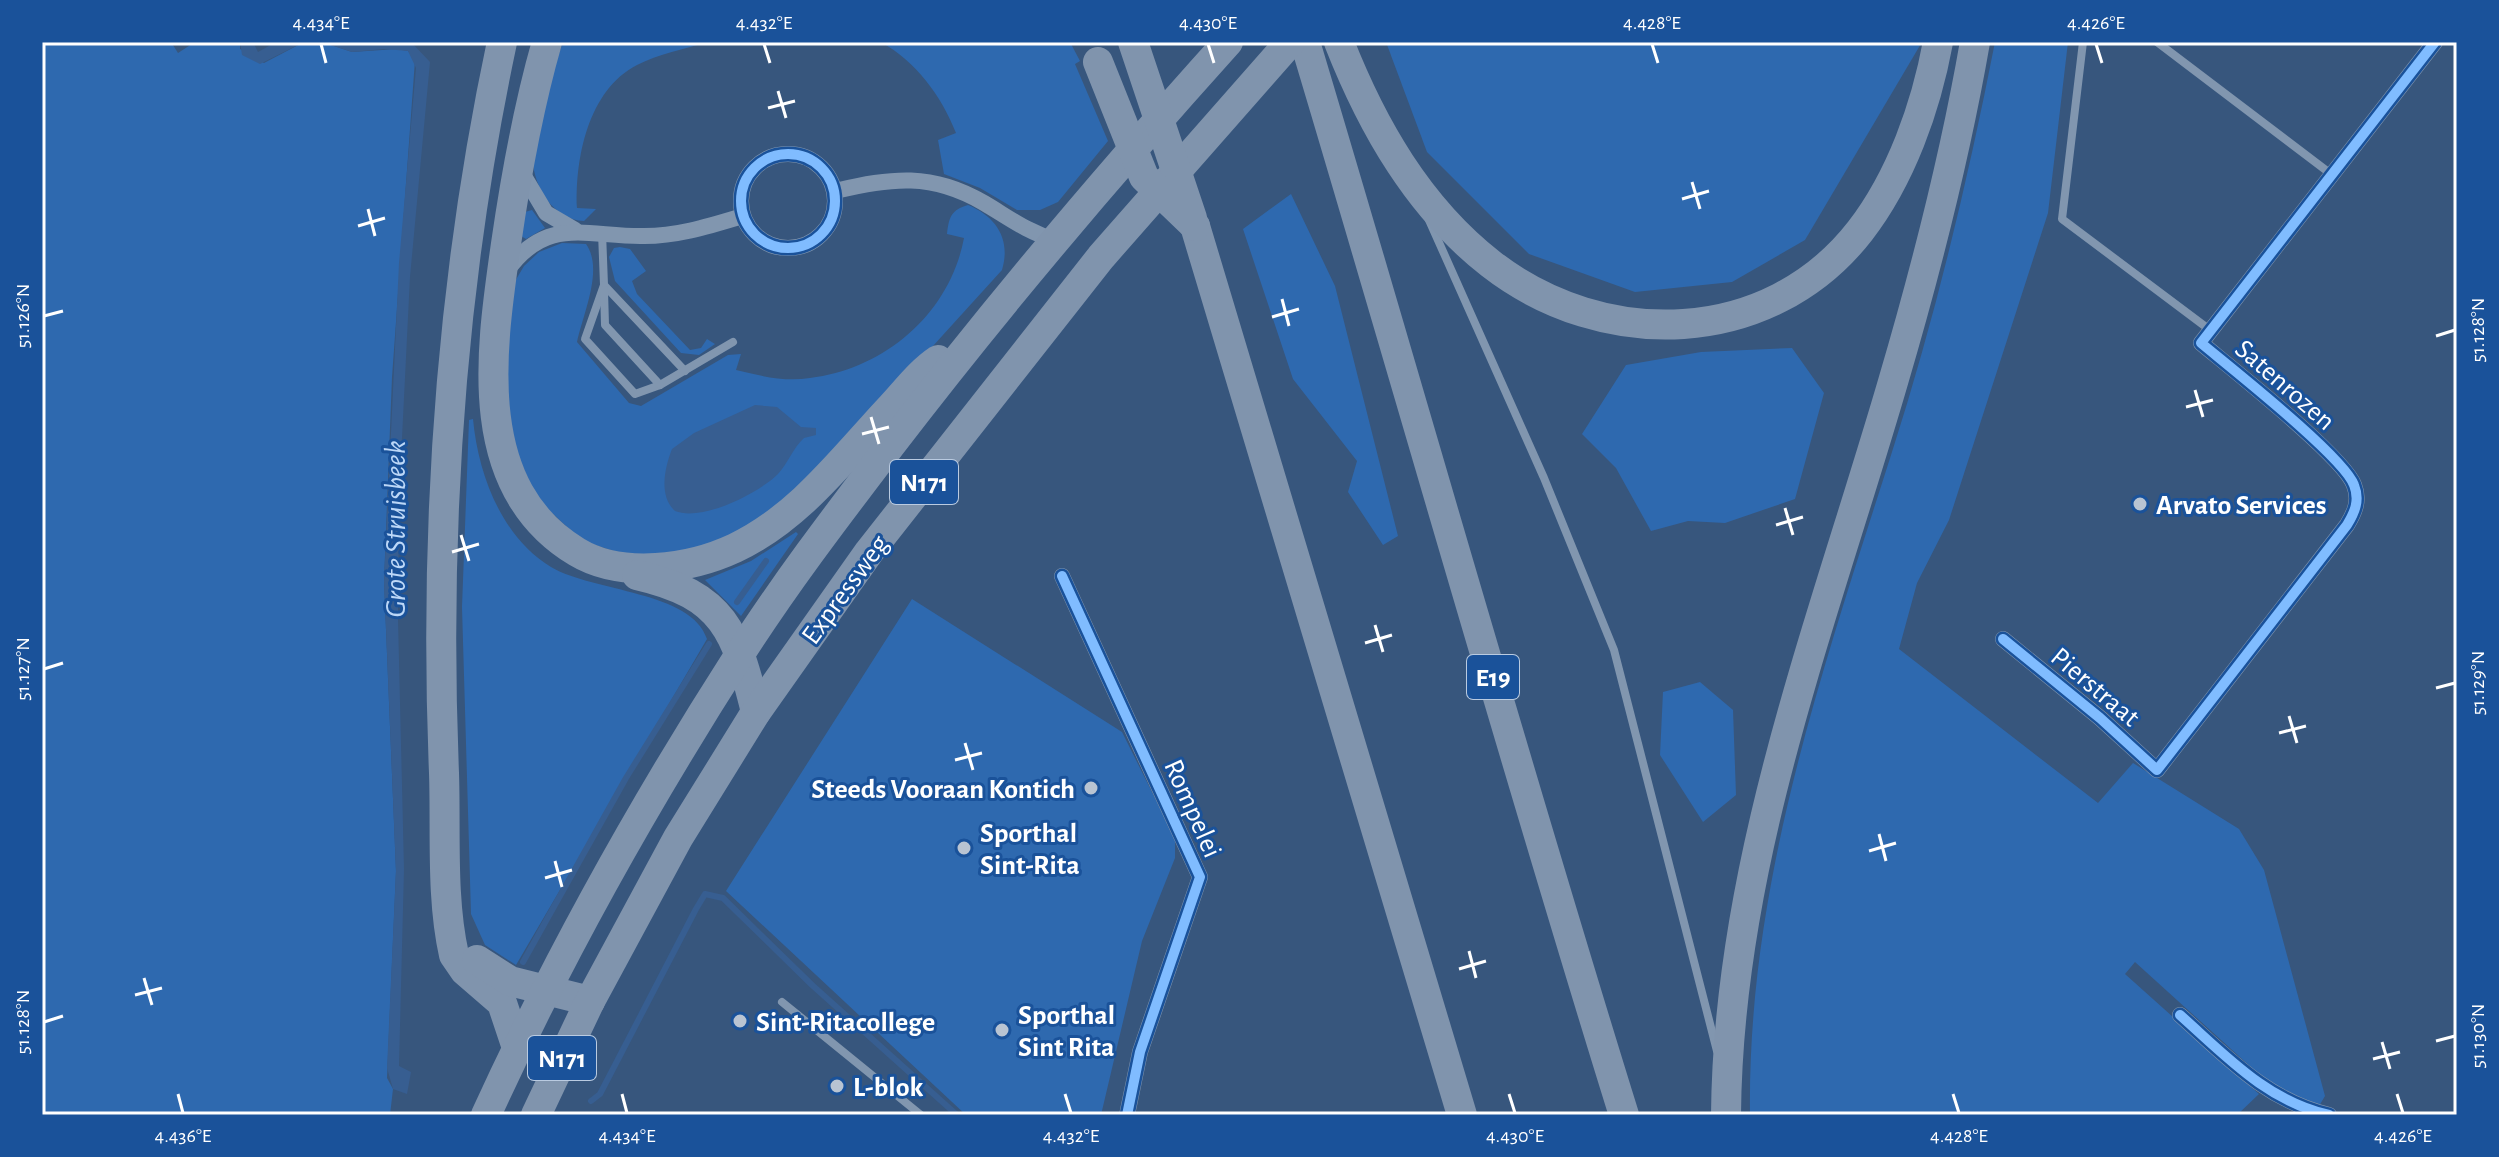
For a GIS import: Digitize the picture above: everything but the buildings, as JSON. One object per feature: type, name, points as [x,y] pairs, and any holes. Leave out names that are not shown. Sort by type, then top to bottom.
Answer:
[{"type":"highway","points":[[502,42],[476,182],[448,443],[441,639],[450,923],[456,960],[502,1003],[517,1048]]},
{"type":"highway","points":[[547,42],[518,163],[501,279],[491,378],[495,414],[513,484],[531,513],[553,535],[582,555],[683,588],[704,601],[717,614],[741,652],[756,712]]},
{"type":"highway","points":[[1133,42],[1195,226],[1462,1115]]},
{"type":"highway","name":"Expressweg","points":[[486,1115],[544,991],[640,816],[741,652],[841,511],[965,348],[1228,42]]},
{"type":"highway","name":"Expressweg","points":[[536,1115],[590,1001],[678,838],[756,712],[869,552],[1101,257],[1290,42]]},
{"type":"highway","name":"E19","points":[[1305,42],[1366,238],[1557,900],[1624,1115]]},
{"type":"highway","points":[[1339,42],[1355,84],[1414,185],[1491,264],[1538,294],[1582,313],[1630,324],[1662,327],[1723,321],[1752,311],[1794,290],[1830,263],[1860,231],[1908,145],[1938,42]]},
{"type":"highway","points":[[1726,1101],[1733,987],[1778,763],[1921,282],[1961,122],[1975,42]]},
{"type":"highway","points":[[1094,52],[1144,177],[1195,226]]},
{"type":"highway","points":[[1055,240],[1101,257]]},
{"type":"highway","points":[[621,567],[662,566],[697,560],[722,553],[761,534],[805,499],[931,364],[965,348]]},
{"type":"highway","points":[[450,923],[461,944],[488,969],[510,981],[590,1001]]},
{"type":"street","name":"Satenrozen","points":[[2157,770],[2347,525],[2357,504],[2354,485],[2343,466],[2201,343],[2435,42]]},
{"type":"street","points":[[789,154],[817,163],[828,175],[835,191],[833,218],[821,236],[801,247],[785,249],[769,244],[752,233],[743,216],[742,191],[749,176],[775,156],[789,154]]},
{"type":"street","points":[[518,163],[546,213],[575,230]]},
{"type":"street","points":[[835,191],[887,181],[927,179],[966,192],[1032,233],[1055,240]]},
{"type":"street","points":[[501,279],[532,245],[575,230],[640,236],[698,230],[743,216]]},
{"type":"street","name":"Rompelei","points":[[1062,576],[1200,877],[1140,1052],[1127,1115]]},
{"type":"street","name":"Pierstraat","points":[[2003,639],[2100,718],[2157,770]]},
{"type":"street","points":[[2180,1015],[2261,1088],[2307,1110],[2329,1115]]},
{"type":"lane","points":[[2083,42],[2062,219],[2210,330]]},
{"type":"lane","points":[[2157,42],[2331,174]]},
{"type":"lane","points":[[1414,185],[1466,309],[1544,478],[1614,650],[1726,1101]]},
{"type":"lane","points":[[602,231],[605,325],[660,385]]},
{"type":"lane","points":[[604,285],[685,371]]},
{"type":"lane","points":[[604,285],[585,339],[635,394],[660,385],[733,342]]},
{"type":"lane","points":[[782,1002],[921,1115]]},
{"type":"shaded area","points":[[42,42],[171,42],[178,53],[195,42],[240,42],[240,49],[264,63],[304,42],[322,42],[352,52],[408,51],[415,60],[392,377],[384,581],[396,871],[387,1078],[393,1089],[390,1115],[42,1115]]},
{"type":"shaded area","points":[[563,42],[708,42],[637,65],[620,76],[607,91],[596,108],[582,148],[577,208],[596,209],[584,221],[563,215],[547,200],[534,170],[537,134]]},
{"type":"shaded area","points":[[881,42],[1070,42],[1080,61],[1075,64],[1108,141],[1058,202],[1040,210],[1017,210],[980,188],[944,174],[938,140],[956,133],[950,119],[926,81],[905,59]]},
{"type":"shaded area","points":[[1386,42],[1922,42],[1805,240],[1732,282],[1635,292],[1529,254],[1427,152]]},
{"type":"shaded area","points":[[1995,42],[2068,42],[2048,213],[1949,520],[1917,583],[1899,649],[2098,803],[2133,763],[2239,829],[2264,870],[2325,1096],[2319,1106],[2274,1088],[2135,962],[2125,974],[2259,1094],[2237,1115],[1750,1115],[1752,1029],[1761,944],[1775,861],[1816,696],[1936,300],[1974,145]]},
{"type":"shaded area","points":[[1291,194],[1335,286],[1398,536],[1383,545],[1348,492],[1357,461],[1293,379],[1243,229]]},
{"type":"shaded area","points":[[968,205],[987,216],[999,231],[1005,249],[1002,270],[804,488],[724,544],[640,559],[582,541],[536,498],[512,441],[505,362],[514,283],[524,266],[539,252],[562,243],[586,244],[591,254],[593,279],[577,342],[629,403],[641,406],[728,355],[741,354],[736,370],[773,378],[801,379],[838,372],[888,350],[929,313],[945,290],[964,238],[947,234],[949,223],[954,212]]},
{"type":"shaded area","points":[[532,210],[545,228],[526,239],[521,236],[525,212]]},
{"type":"shaded area","points":[[614,248],[630,249],[646,271],[632,281],[637,294],[690,350],[701,348],[707,339],[715,344],[699,355],[681,353],[615,281],[609,257]]},
{"type":"shaded area","points":[[1792,348],[1824,393],[1795,499],[1725,523],[1688,521],[1651,531],[1616,468],[1582,434],[1626,365],[1701,352]]},
{"type":"shaded area","points":[[473,419],[480,461],[495,502],[518,539],[533,554],[569,575],[639,594],[682,611],[698,623],[707,639],[516,965],[485,945],[471,914],[462,607],[469,420]]},
{"type":"shaded area","points":[[796,532],[798,534],[741,616],[705,580],[751,561]]},
{"type":"shaded area","name":"Sporthal Sint-Rita","points":[[912,599],[1122,732],[1175,838],[1175,858],[1142,941],[1101,1115],[966,1115],[726,891]]},
{"type":"shaded area","points":[[1700,682],[1733,710],[1736,795],[1703,822],[1660,755],[1663,692]]},
{"type":"water","points":[[240,42],[253,42],[258,52],[276,42],[304,42],[260,64],[242,55]]},
{"type":"water","points":[[322,42],[411,42],[430,62],[410,277],[399,498],[398,619],[404,869],[399,1066],[411,1072],[407,1094],[393,1089],[387,1068],[396,871],[384,581],[399,263],[416,68],[408,51],[385,49],[352,52]]},
{"type":"water","points":[[755,405],[777,407],[801,427],[816,428],[816,435],[804,438],[778,474],[744,497],[700,513],[675,511],[666,498],[665,490],[665,473],[672,449],[694,433]]},
{"type":"waterway","points":[[737,602],[766,561]]},
{"type":"waterway","points":[[523,962],[626,778],[709,644]]},
{"type":"waterway","name":"Grote Struisbeek","points":[[591,1101],[600,1094],[705,894],[723,898],[812,985],[957,1115]]},
{"type":"cycle path","points":[[2003,639],[2100,718],[2157,770],[2347,525],[2357,496],[2346,472],[2285,413],[2201,343],[2435,42]]},
{"type":"cycle path","points":[[788,154],[806,158],[821,168],[831,183],[835,201],[831,219],[821,234],[806,244],[788,248],[770,244],[755,234],[745,219],[741,201],[745,183],[755,168],[770,158],[788,154]]},
{"type":"cycle path","points":[[1062,576],[1200,877],[1140,1052],[1127,1115]]},
{"type":"cycle path","points":[[2180,1015],[2231,1061],[2267,1088],[2286,1099],[2329,1115]]},
{"type":"place","name":"Arvato Services","points":[[2140,504]]},
{"type":"place","name":"Steeds Vooraan Kontich","points":[[1091,788]]},
{"type":"place","name":"Sporthal Sint-Rita","points":[[964,848]]},
{"type":"place","name":"Sint-Ritacollege","points":[[740,1021]]},
{"type":"place","name":"Sporthal Sint Rita","points":[[1002,1030]]},
{"type":"place","name":"L-blok","points":[[837,1086]]}]
